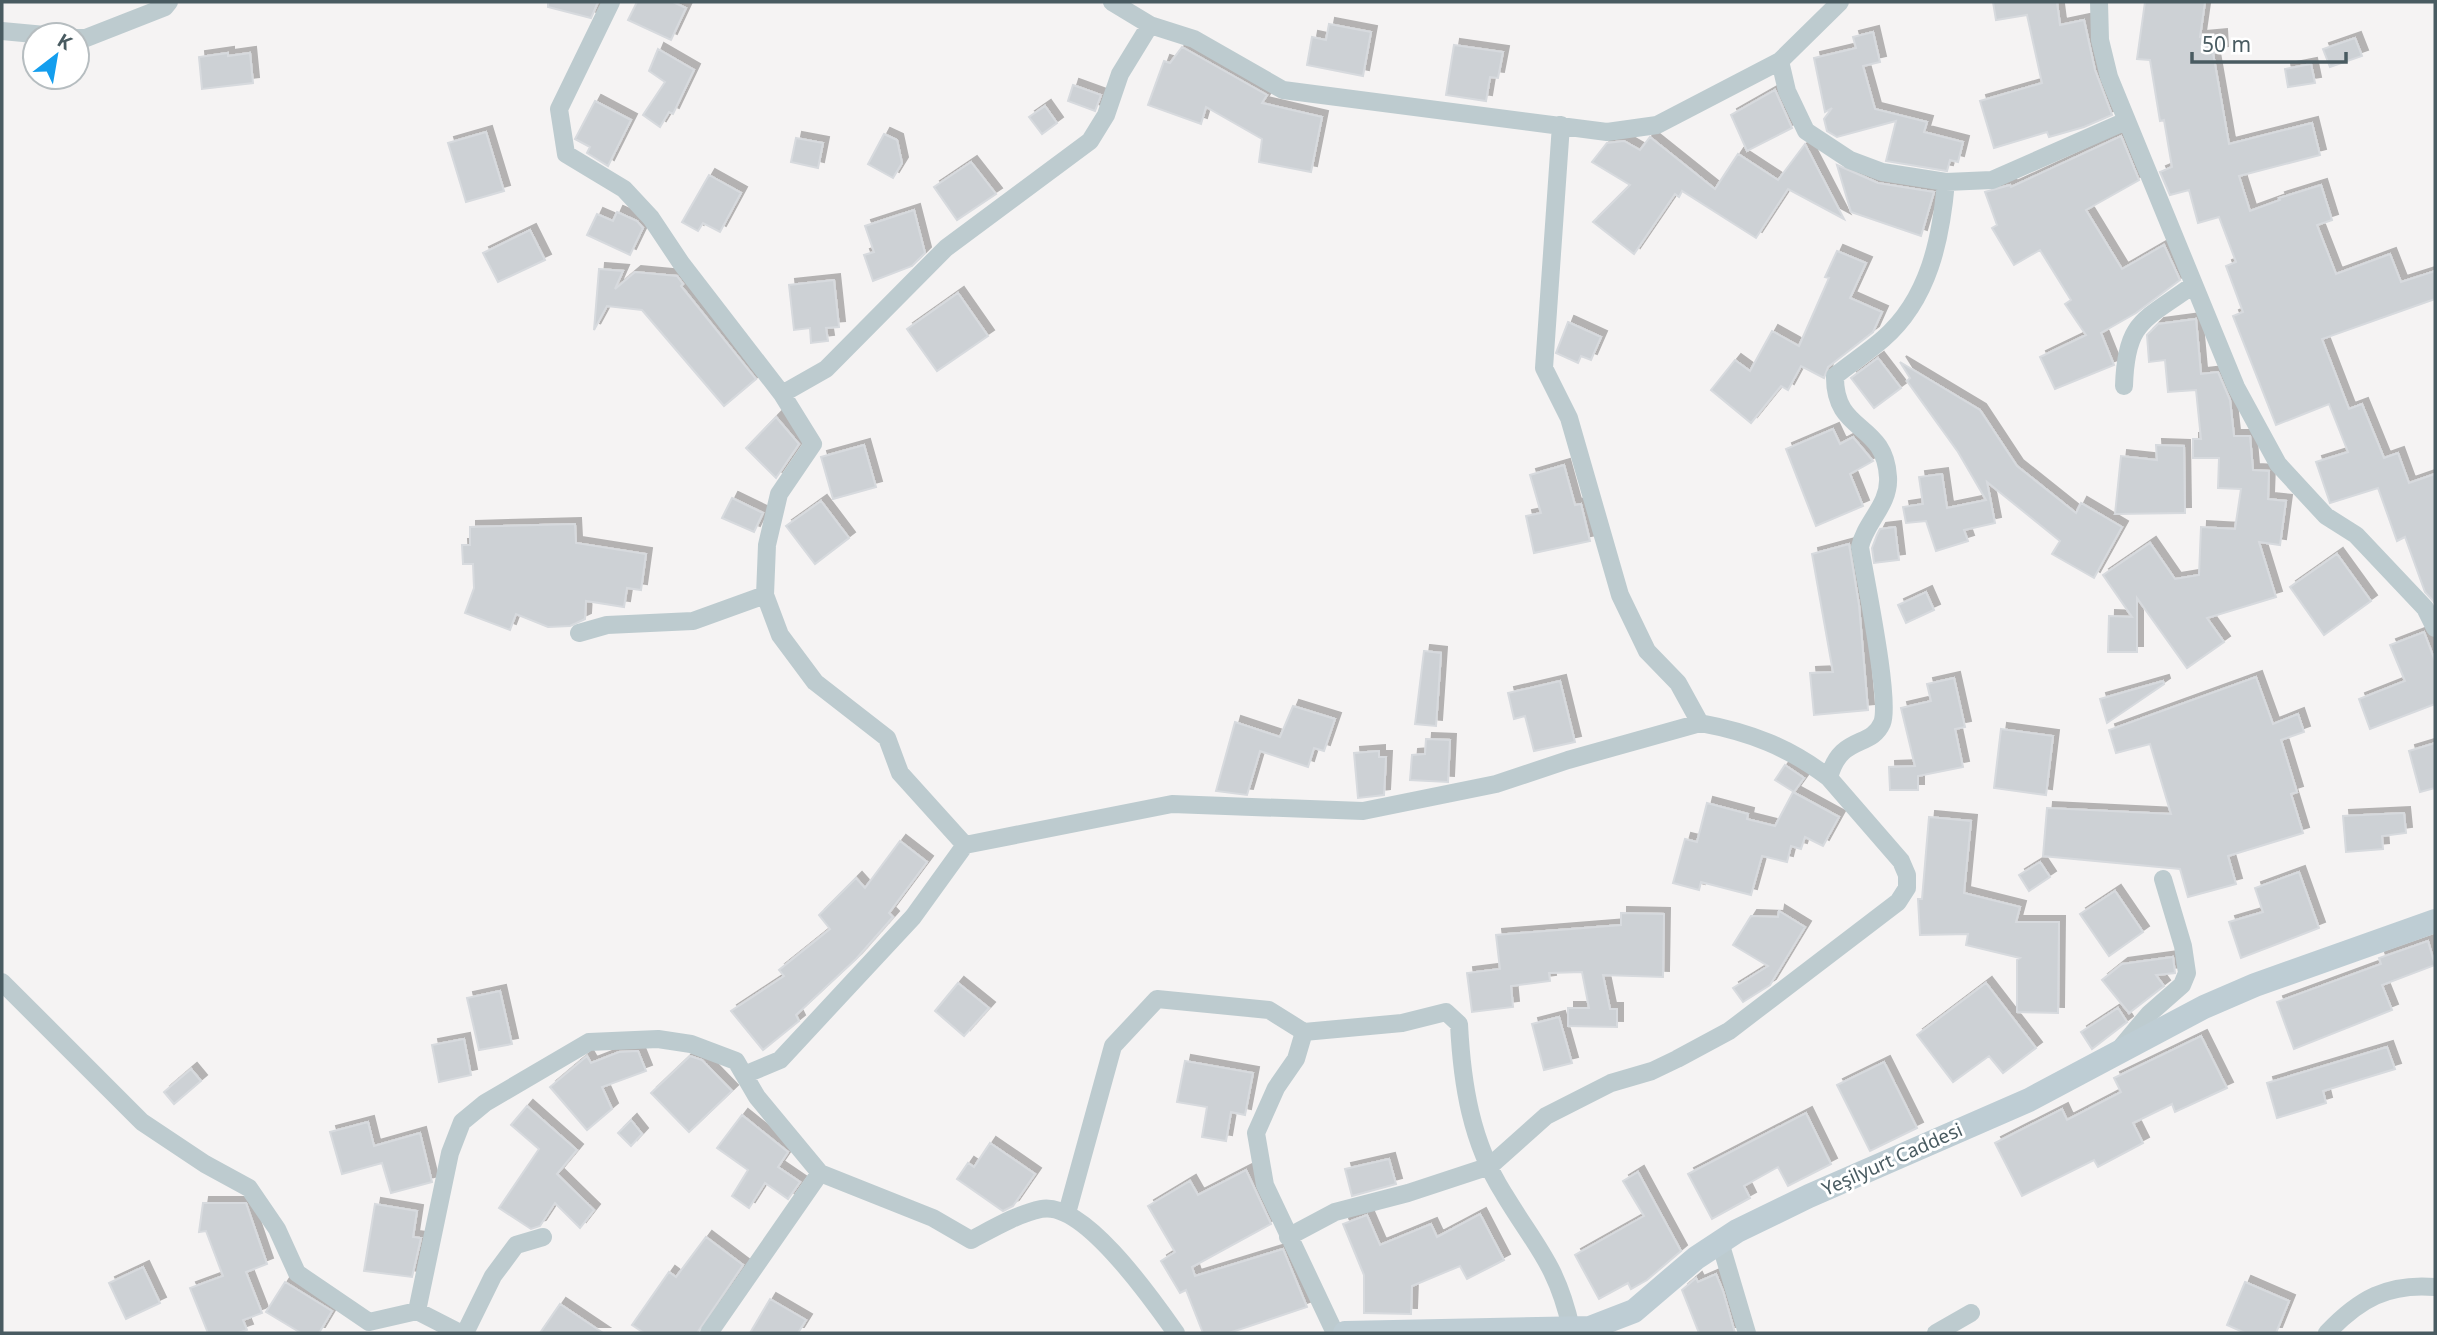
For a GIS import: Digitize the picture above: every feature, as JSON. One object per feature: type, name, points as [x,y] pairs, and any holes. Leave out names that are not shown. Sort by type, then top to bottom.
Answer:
[{"type":"main road","name":"Yeşilyurt Caddesi","points":[[1345,1333],[1590,1328],[1634,1311],[1737,1231],[1889,1158],[2029,1100],[2173,1022],[2255,985],[2435,921]]},
{"type":"street","points":[[91,36],[165,7],[169,2]]},
{"type":"street","points":[[611,2],[559,110],[566,154],[624,189],[651,218],[681,262],[782,394],[813,444],[779,494],[767,545],[765,595],[780,635],[815,682],[887,738],[900,773],[965,845]]},
{"type":"street","points":[[1112,2],[1150,25],[1194,39],[1283,90],[1607,132],[1657,125],[1780,61],[1840,2]]},
{"type":"street","points":[[2099,2],[2100,40],[2109,77],[2236,387],[2278,464],[2326,516],[2356,535],[2425,608],[2435,628]]},
{"type":"street","points":[[782,394],[826,369],[946,248],[1090,141],[1106,115],[1120,74],[1150,25]]},
{"type":"street","points":[[2,32],[21,33]]},
{"type":"street","points":[[1780,61],[1787,91],[1806,131],[1850,160],[1871,168],[1946,182],[1992,180],[2126,121]]},
{"type":"street","points":[[1561,125],[1544,368],[1569,418],[1620,595],[1647,651],[1678,683],[1700,723]]},
{"type":"street","points":[[1829,778],[1833,761],[1841,751],[1876,732],[1882,722],[1885,708],[1860,547],[1863,535],[1883,502],[1888,477],[1881,449],[1871,434],[1844,415],[1835,394],[1835,376],[1883,339],[1904,316],[1934,260],[1946,182]]},
{"type":"street","points":[[2124,386],[2126,349],[2130,336],[2138,326],[2193,285]]},
{"type":"street","points":[[579,633],[607,625],[693,621],[765,595]]},
{"type":"street","points":[[744,1075],[780,1060],[913,917],[965,845],[1172,804],[1363,811],[1496,784],[1700,723],[1738,730],[1778,744],[1829,778],[1901,861],[1907,875],[1907,888],[1898,902],[1728,1031],[1677,1059],[1611,1083],[1546,1116],[1490,1166],[1408,1193],[1335,1212],[1289,1237]]},
{"type":"street","points":[[2118,1052],[2149,1014],[2182,985],[2187,973],[2183,946],[2163,879]]},
{"type":"street","points":[[2,982],[142,1122],[205,1164],[249,1188],[277,1229],[297,1273],[366,1328],[416,1311],[463,1333],[493,1276],[516,1245],[543,1237]]},
{"type":"street","points":[[1067,1213],[1113,1046],[1157,999],[1269,1010],[1304,1032],[1402,1023],[1446,1012],[1454,1016],[1459,1024],[1461,1073],[1471,1122],[1503,1194],[1550,1264],[1562,1290],[1571,1328]]},
{"type":"street","points":[[1304,1032],[1296,1059],[1276,1088],[1256,1133],[1265,1185],[1335,1333]]},
{"type":"street","points":[[416,1311],[450,1153],[463,1122],[485,1104],[589,1042],[658,1039],[691,1044],[736,1061],[757,1097],[820,1173],[933,1218],[971,1240],[1042,1208],[1067,1213],[1133,1271],[1176,1333]]},
{"type":"street","points":[[709,1333],[820,1173]]},
{"type":"street","points":[[1720,1242],[1747,1333]]},
{"type":"street","points":[[2326,1333],[2357,1306],[2381,1292],[2409,1285],[2435,1287]]},
{"type":"street","points":[[1936,1333],[1971,1313]]},
{"type":"building","points":[[548,2],[598,2],[591,18],[548,7]]},
{"type":"building","points":[[637,2],[673,2],[686,8],[671,40],[628,20]]},
{"type":"building","points":[[1993,2],[2057,2],[2060,25],[2084,20],[2095,70],[2112,115],[2049,137],[2047,132],[1994,148],[1980,101],[2042,83],[2027,15],[1996,20]]},
{"type":"building","points":[[2145,2],[2205,2],[2200,37],[2221,35],[2222,52],[2213,53],[2229,144],[2312,123],[2320,155],[2239,176],[2250,211],[2280,200],[2279,198],[2321,185],[2332,220],[2317,225],[2336,274],[2390,254],[2401,282],[2435,271],[2435,299],[2322,339],[2349,409],[2362,404],[2384,458],[2398,453],[2409,483],[2435,474],[2435,603],[2425,592],[2405,537],[2397,541],[2378,488],[2330,503],[2316,462],[2348,452],[2329,404],[2276,425],[2233,316],[2243,312],[2226,266],[2236,262],[2219,217],[2198,223],[2189,190],[2170,195],[2160,172],[2172,167],[2164,120],[2160,121],[2150,60],[2137,59]]},
{"type":"building","points":[[1329,24],[1371,32],[1363,76],[1307,65],[1312,37],[1326,40]]},
{"type":"building","points":[[1873,32],[1880,62],[1863,66],[1875,109],[1927,122],[1924,132],[1963,142],[1958,162],[1950,160],[1947,171],[1886,161],[1896,121],[1837,137],[1827,131],[1824,119],[1832,108],[1825,112],[1814,58],[1856,48],[1853,37]]},
{"type":"building","points":[[2355,38],[2362,56],[2330,67],[2323,49]]},
{"type":"building","points":[[1454,45],[1503,52],[1498,78],[1490,77],[1486,101],[1446,95]]},
{"type":"building","points":[[1182,47],[1267,95],[1262,103],[1322,117],[1311,172],[1259,162],[1262,139],[1206,107],[1201,124],[1148,105],[1164,61],[1170,63]]},
{"type":"building","points":[[658,49],[694,70],[673,114],[669,112],[660,127],[643,115],[665,82],[649,71]]},
{"type":"building","points":[[228,53],[228,56],[250,53],[253,83],[202,89],[199,57]]},
{"type":"building","points":[[2311,64],[2315,83],[2288,87],[2285,69]]},
{"type":"building","points":[[1073,85],[1101,95],[1095,111],[1068,101]]},
{"type":"building","points":[[1775,90],[1792,128],[1747,151],[1731,115]]},
{"type":"building","points":[[595,101],[631,120],[608,166],[587,153],[590,147],[575,139]]},
{"type":"building","points":[[1045,106],[1057,123],[1042,134],[1029,117]]},
{"type":"building","points":[[486,132],[504,191],[466,202],[448,143]]},
{"type":"building","points":[[884,134],[897,140],[902,163],[893,178],[868,164]]},
{"type":"building","points":[[2121,136],[2139,180],[2086,210],[2122,269],[2164,245],[2180,280],[2136,313],[2101,333],[2114,365],[2055,389],[2040,357],[2086,335],[2065,304],[2071,300],[2040,250],[2014,265],[1992,228],[1997,225],[1985,192],[2010,185],[2011,187]]},
{"type":"building","points":[[1650,137],[1715,189],[1738,154],[1778,180],[1805,144],[1844,219],[1788,189],[1756,238],[1682,191],[1679,197],[1675,194],[1634,254],[1593,222],[1630,185],[1592,162],[1607,143],[1624,141],[1640,150]]},
{"type":"building","points":[[796,138],[823,143],[818,168],[791,162]]},
{"type":"building","points":[[971,162],[996,194],[957,220],[934,187]]},
{"type":"building","points":[[1837,165],[1878,183],[1934,192],[1921,236],[1851,212]]},
{"type":"building","points":[[709,175],[741,193],[720,232],[703,223],[698,231],[682,222]]},
{"type":"building","points":[[914,210],[925,253],[912,266],[873,281],[864,255],[874,252],[865,226]]},
{"type":"building","points":[[617,212],[637,221],[643,228],[630,255],[587,235],[597,214],[613,221]]},
{"type":"building","points":[[530,230],[545,260],[498,282],[483,253]]},
{"type":"building","points":[[1837,251],[1866,263],[1850,298],[1882,312],[1873,332],[1828,367],[1824,378],[1801,366],[1788,390],[1781,386],[1751,423],[1711,390],[1735,360],[1750,371],[1772,331],[1799,346],[1829,278],[1825,277]]},
{"type":"building","points":[[599,269],[623,271],[615,289],[635,272],[677,276],[683,284],[681,286],[756,379],[724,406],[642,310],[607,306],[594,330]]},
{"type":"building","points":[[834,280],[839,327],[826,328],[828,341],[811,343],[810,328],[794,330],[789,285]]},
{"type":"building","points":[[958,293],[988,336],[937,371],[907,329]]},
{"type":"building","points":[[2196,319],[2201,374],[2218,372],[2230,400],[2234,436],[2250,436],[2253,470],[2269,471],[2268,499],[2286,501],[2280,545],[2259,542],[2276,597],[2207,618],[2224,642],[2187,668],[2137,598],[2137,652],[2108,652],[2109,616],[2132,617],[2103,575],[2150,543],[2175,579],[2199,575],[2201,527],[2235,529],[2241,489],[2218,488],[2219,458],[2193,458],[2193,439],[2201,439],[2196,390],[2168,392],[2165,360],[2149,362],[2147,335],[2158,324]]},
{"type":"building","points":[[1568,322],[1601,337],[1591,360],[1581,356],[1578,363],[1556,353]]},
{"type":"building","points":[[1878,358],[1901,388],[1874,408],[1851,378]]},
{"type":"building","points":[[1900,362],[1980,410],[2017,466],[2076,513],[2081,503],[2122,527],[2094,578],[2052,554],[2060,541],[1987,482],[1995,523],[1964,530],[1968,541],[1936,551],[1926,521],[1906,523],[1903,507],[1923,504],[1919,477],[1942,474],[1947,508],[1986,500],[1958,452],[1907,381],[1910,378]]},
{"type":"building","points":[[776,417],[799,444],[776,478],[746,448]]},
{"type":"building","points":[[1833,429],[1840,444],[1853,437],[1873,461],[1850,474],[1863,506],[1816,526],[1786,449]]},
{"type":"building","points":[[864,445],[876,487],[833,499],[821,457]]},
{"type":"building","points":[[2156,445],[2184,446],[2185,513],[2115,514],[2121,456],[2157,460]]},
{"type":"building","points":[[1564,465],[1575,505],[1581,504],[1590,541],[1534,553],[1526,516],[1541,513],[1530,475]]},
{"type":"building","points":[[732,498],[763,513],[754,532],[722,518]]},
{"type":"building","points":[[821,501],[849,538],[815,564],[786,526]]},
{"type":"building","points":[[575,524],[576,543],[646,554],[641,590],[627,588],[624,607],[586,601],[585,619],[570,626],[548,627],[516,614],[510,630],[465,613],[474,588],[473,564],[463,564],[462,545],[470,545],[470,527]]},
{"type":"building","points":[[1895,527],[1899,560],[1874,563],[1872,548],[1880,529]]},
{"type":"building","points":[[1849,544],[1859,605],[1868,710],[1814,715],[1810,673],[1833,672],[1812,554]]},
{"type":"building","points":[[2337,554],[2371,601],[2324,635],[2290,587]]},
{"type":"building","points":[[1926,592],[1934,610],[1906,623],[1898,605]]},
{"type":"building","points":[[2424,632],[2435,661],[2435,704],[2370,729],[2359,699],[2405,681],[2390,645]]},
{"type":"building","points":[[1424,651],[1441,653],[1436,726],[1415,724]]},
{"type":"building","points":[[2256,677],[2273,724],[2298,714],[2304,732],[2281,740],[2297,792],[2291,794],[2303,833],[2228,856],[2236,884],[2188,897],[2180,869],[2043,856],[2047,808],[2171,814],[2150,744],[2116,753],[2109,730]]},
{"type":"building","points":[[1954,678],[1965,727],[1955,729],[1963,767],[1918,776],[1918,790],[1890,790],[1889,767],[1915,766],[1901,708],[1931,701],[1927,684]]},
{"type":"building","points":[[1560,681],[1575,742],[1534,751],[1525,716],[1514,719],[1508,693]]},
{"type":"building","points":[[2163,681],[2164,684],[2107,723],[2100,699]]},
{"type":"building","points":[[1293,706],[1335,719],[1324,751],[1314,748],[1308,767],[1260,751],[1247,795],[1216,791],[1235,722],[1280,737]]},
{"type":"building","points":[[2001,729],[2053,736],[2046,795],[1994,788]]},
{"type":"building","points":[[1426,739],[1450,740],[1448,782],[1410,780],[1412,755],[1425,754]]},
{"type":"building","points":[[2435,743],[2435,788],[2420,792],[2409,751]]},
{"type":"building","points":[[1379,751],[1379,757],[1386,757],[1384,795],[1358,798],[1354,753]]},
{"type":"building","points":[[1785,765],[1804,778],[1794,792],[1775,780]]},
{"type":"building","points":[[1793,792],[1839,817],[1823,846],[1805,837],[1801,849],[1791,846],[1787,862],[1762,856],[1751,895],[1701,882],[1699,890],[1673,883],[1685,839],[1697,842],[1707,803],[1748,814],[1747,819],[1775,826]]},
{"type":"building","points":[[2404,813],[2406,833],[2382,836],[2383,849],[2346,852],[2343,816]]},
{"type":"building","points":[[1929,817],[1971,821],[1964,893],[2020,907],[2016,922],[2059,922],[2058,1013],[2017,1012],[2017,960],[2020,958],[1966,945],[1968,934],[1920,935],[1918,899],[1922,899]]},
{"type":"building","points":[[900,841],[927,862],[889,913],[893,917],[856,959],[796,1015],[799,1021],[763,1050],[731,1011],[784,976],[779,970],[830,929],[819,915],[856,878],[865,888]]},
{"type":"building","points":[[2040,862],[2050,877],[2029,891],[2019,875]]},
{"type":"building","points":[[2299,872],[2319,928],[2241,958],[2229,922],[2263,912],[2255,888]]},
{"type":"building","points":[[2115,891],[2143,932],[2109,956],[2080,914]]},
{"type":"building","points":[[1779,911],[1805,927],[1770,985],[1743,1002],[1733,988],[1768,966],[1733,945],[1751,916],[1778,917]]},
{"type":"building","points":[[1621,913],[1664,914],[1663,977],[1603,975],[1610,1009],[1617,1009],[1617,1027],[1568,1026],[1568,1008],[1589,1008],[1582,972],[1549,973],[1550,981],[1511,986],[1513,1007],[1472,1012],[1467,973],[1500,969],[1496,935],[1621,925]]},
{"type":"building","points":[[2428,941],[2435,965],[2382,985],[2392,1010],[2294,1049],[2277,1002],[2381,964],[2379,958]]},
{"type":"building","points":[[2173,957],[2175,973],[2156,975],[2164,986],[2129,1013],[2102,980],[2122,964]]},
{"type":"building","points":[[958,983],[989,1008],[964,1036],[935,1011]]},
{"type":"building","points":[[1986,983],[2036,1048],[2003,1073],[1989,1056],[1953,1082],[1917,1035]]},
{"type":"building","points":[[500,991],[512,1044],[479,1050],[467,998]]},
{"type":"building","points":[[2118,1008],[2127,1022],[2092,1049],[2081,1032]]},
{"type":"building","points":[[1559,1017],[1572,1063],[1544,1070],[1532,1024]]},
{"type":"building","points":[[2201,1036],[2227,1088],[2175,1112],[2172,1104],[2133,1123],[2143,1143],[2098,1167],[2094,1160],[2022,1196],[1995,1143],[2062,1109],[2067,1120],[2121,1092],[2114,1078]]},
{"type":"building","points":[[464,1039],[471,1075],[439,1082],[432,1045]]},
{"type":"building","points":[[2387,1047],[2395,1069],[2323,1091],[2326,1103],[2277,1118],[2267,1083]]},
{"type":"building","points":[[638,1051],[646,1071],[602,1087],[612,1109],[587,1130],[550,1087],[587,1056],[591,1063],[619,1052]]},
{"type":"building","points":[[690,1056],[702,1060],[732,1091],[689,1132],[651,1093]]},
{"type":"building","points":[[1185,1061],[1253,1073],[1245,1115],[1231,1112],[1226,1141],[1202,1137],[1207,1107],[1177,1102]]},
{"type":"building","points":[[1884,1062],[1917,1128],[1870,1151],[1837,1085]]},
{"type":"building","points":[[191,1069],[201,1081],[174,1104],[164,1092]]},
{"type":"building","points":[[527,1106],[577,1150],[557,1174],[594,1210],[580,1228],[555,1203],[540,1226],[531,1229],[499,1208],[539,1149],[511,1125]]},
{"type":"building","points":[[1806,1113],[1831,1164],[1788,1186],[1778,1167],[1744,1186],[1750,1198],[1712,1219],[1688,1174]]},
{"type":"building","points":[[742,1115],[788,1152],[778,1167],[800,1182],[788,1199],[765,1183],[749,1208],[732,1196],[748,1170],[717,1148]]},
{"type":"building","points":[[631,1120],[642,1134],[631,1146],[618,1133]]},
{"type":"building","points":[[368,1122],[374,1146],[420,1133],[432,1182],[391,1193],[382,1163],[342,1174],[330,1132]]},
{"type":"building","points":[[990,1143],[1035,1174],[1013,1206],[1003,1211],[957,1179],[968,1163],[974,1167]]},
{"type":"building","points":[[1389,1159],[1396,1184],[1352,1196],[1345,1169]]},
{"type":"building","points":[[1246,1170],[1271,1224],[1192,1267],[1195,1276],[1283,1249],[1307,1307],[1229,1333],[1203,1333],[1186,1290],[1180,1293],[1161,1261],[1175,1252],[1148,1206],[1190,1181],[1198,1195]]},
{"type":"building","points":[[1638,1172],[1681,1251],[1647,1280],[1631,1289],[1628,1283],[1599,1299],[1575,1255],[1644,1216],[1623,1181]]},
{"type":"building","points":[[203,1203],[246,1203],[267,1264],[246,1272],[262,1313],[243,1320],[247,1330],[238,1333],[208,1333],[190,1288],[223,1276],[206,1231],[199,1232]]},
{"type":"building","points":[[375,1204],[417,1211],[413,1237],[421,1238],[412,1277],[364,1271]]},
{"type":"building","points":[[1480,1214],[1504,1260],[1467,1279],[1460,1266],[1412,1286],[1411,1314],[1364,1313],[1364,1275],[1343,1224],[1367,1215],[1380,1245],[1431,1224],[1437,1237]]},
{"type":"building","points":[[706,1237],[743,1265],[697,1333],[644,1333],[632,1325],[669,1272],[676,1277]]},
{"type":"building","points":[[143,1267],[160,1303],[126,1319],[109,1283]]},
{"type":"building","points":[[1716,1274],[1735,1333],[1699,1333],[1682,1290],[1696,1278],[1698,1282]]},
{"type":"building","points":[[285,1282],[332,1311],[319,1333],[301,1333],[266,1312]]},
{"type":"building","points":[[2245,1282],[2289,1301],[2276,1333],[2245,1333],[2227,1325]]},
{"type":"building","points":[[770,1299],[806,1320],[798,1333],[750,1333]]},
{"type":"building","points":[[560,1304],[603,1333],[540,1333]]}]
